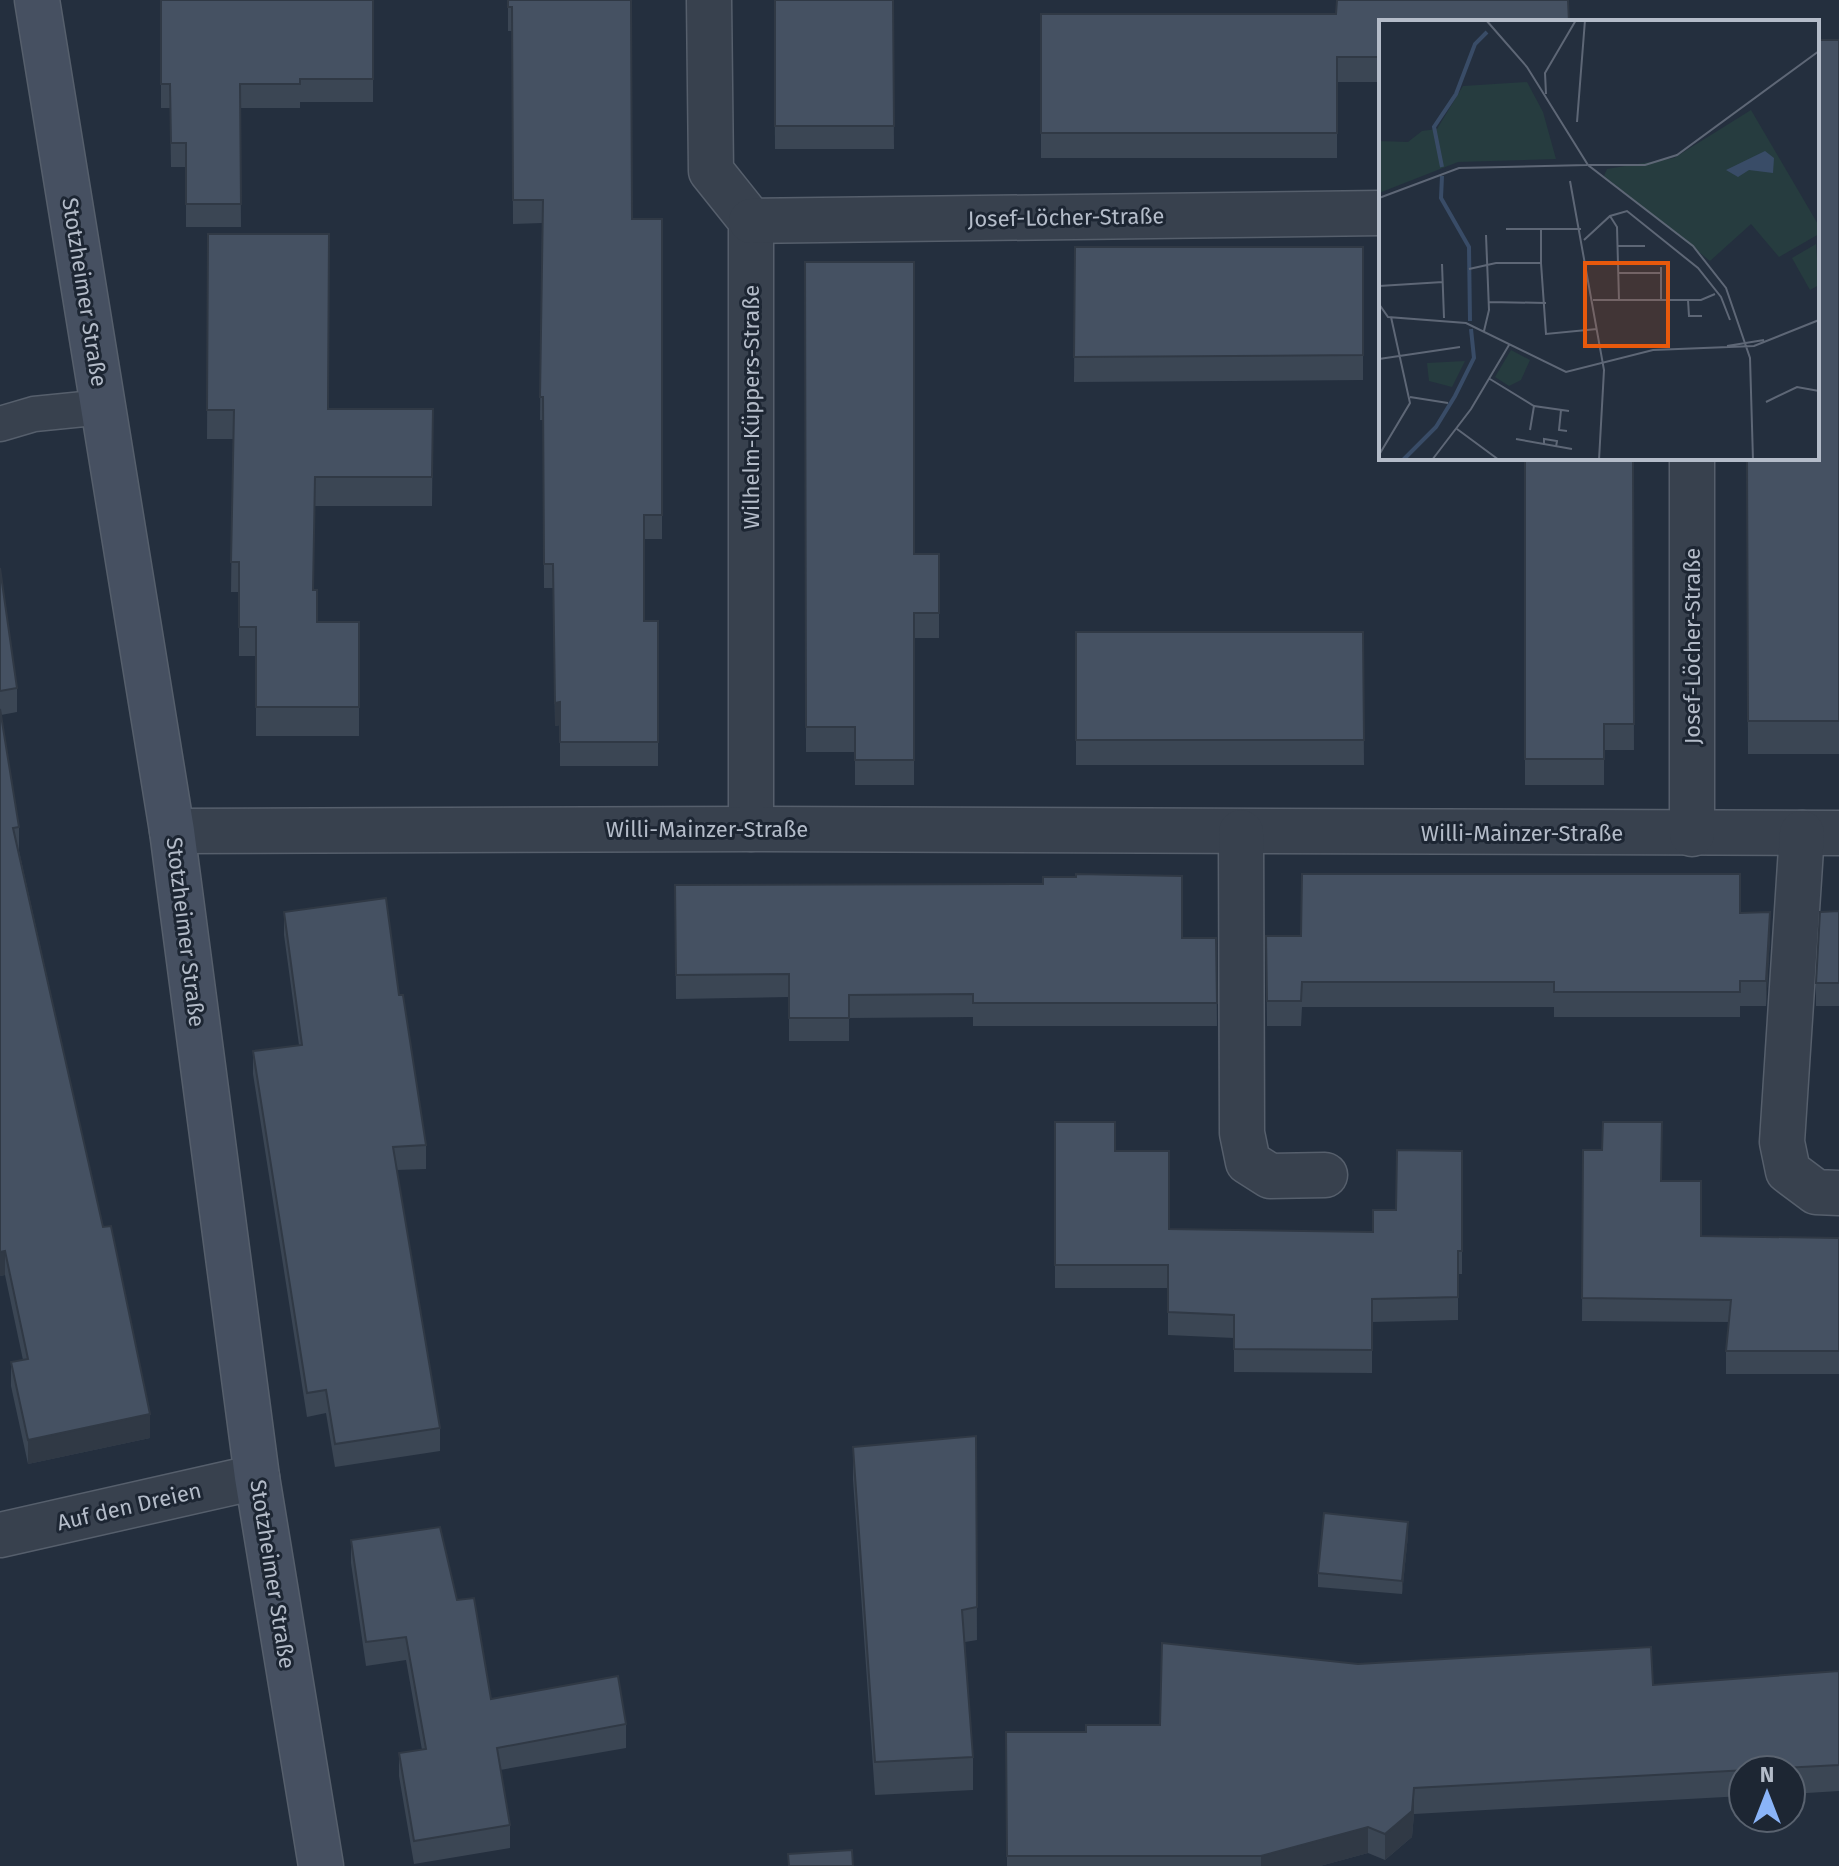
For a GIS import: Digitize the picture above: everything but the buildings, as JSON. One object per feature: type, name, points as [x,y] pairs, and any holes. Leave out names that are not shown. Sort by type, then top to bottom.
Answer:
[{"type":"street","name":"Stotzheimer Straße","points":[[37,0],[172,831],[257,1477],[321,1866]]},
{"type":"street","points":[[709,0],[711,171],[751,221]]},
{"type":"street","name":"Josef-Löcher-Straße","points":[[751,221],[1379,213]]},
{"type":"street","name":"Wilhelm-Küppers-Straße","points":[[751,221],[751,829]]},
{"type":"street","name":"Josef-Löcher-Straße","points":[[1692,460],[1692,834]]},
{"type":"street","name":"Willi-Mainzer-Straße","points":[[172,831],[751,829],[1820,833],[1782,1142],[1788,1171],[1816,1192],[1839,1193]]},
{"type":"street","points":[[1241,832],[1242,1133],[1248,1162],[1270,1176],[1325,1175]]},
{"type":"street","name":"Auf den Dreien","points":[[0,1535],[257,1477]]},
{"type":"lane","points":[[0,424],[34,414],[104,407]]}]
